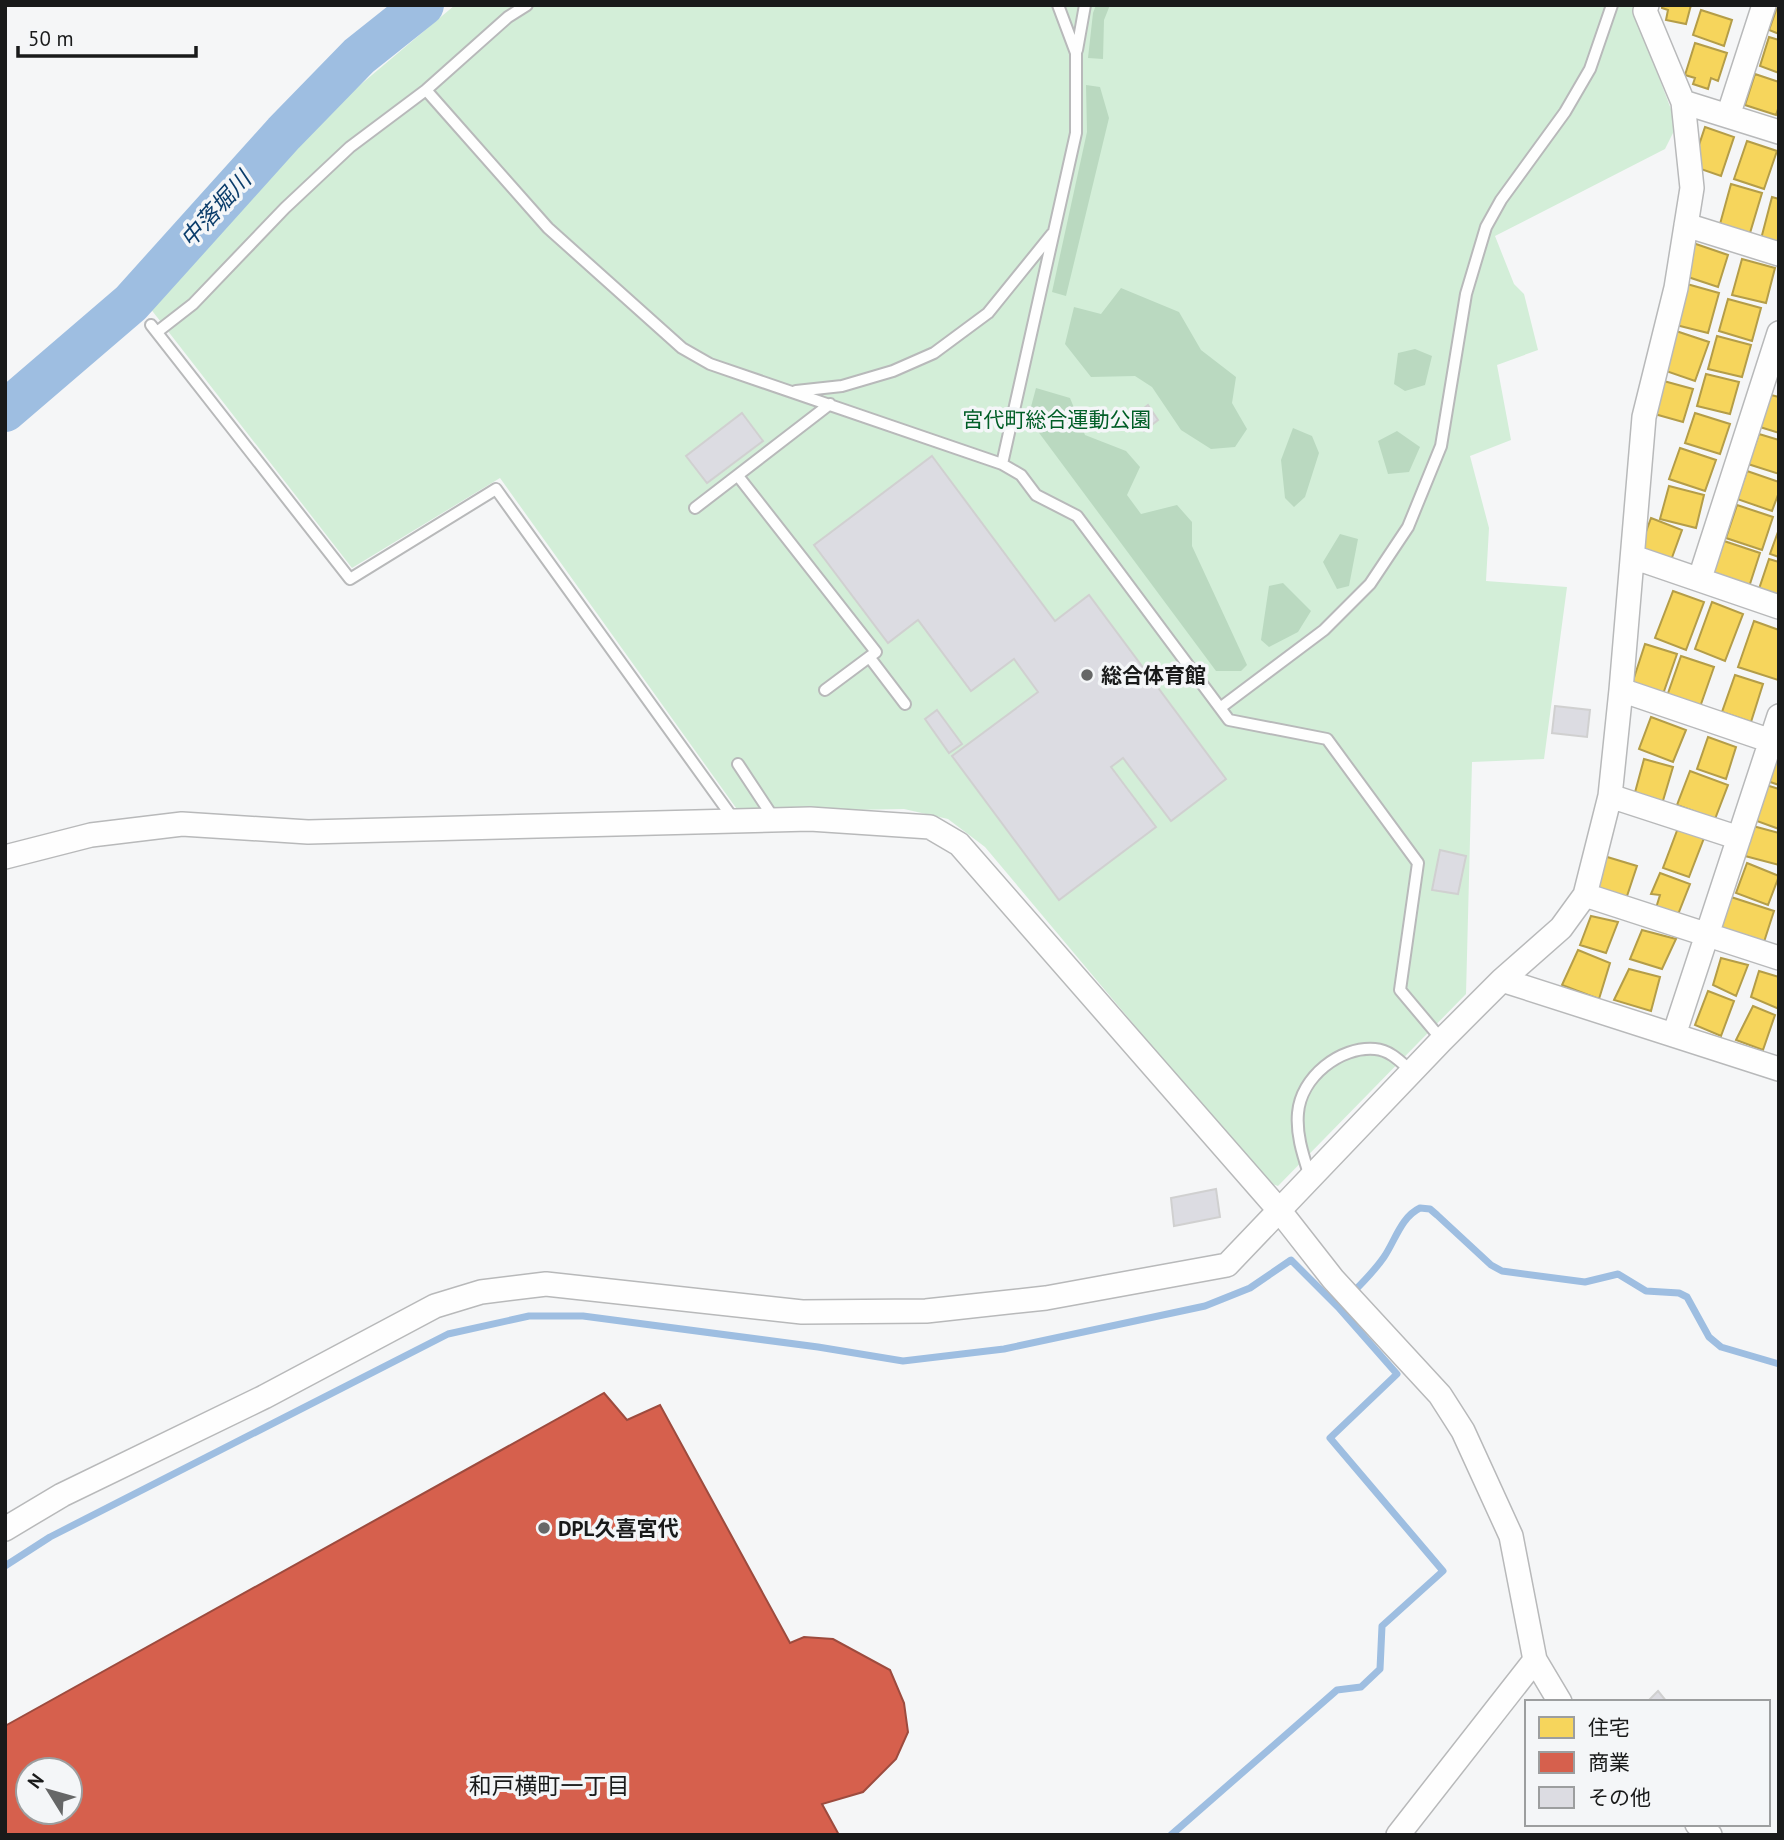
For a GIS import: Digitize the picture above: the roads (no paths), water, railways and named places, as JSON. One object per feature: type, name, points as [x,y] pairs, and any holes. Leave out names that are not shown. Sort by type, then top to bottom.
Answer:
[{"type":"street","points":[[5,1529],[62,1495],[264,1396],[435,1306],[481,1292],[546,1284],[802,1312],[926,1311],[1046,1298],[1227,1265],[1411,1071],[1503,980],[1561,929],[1585,895],[1610,796],[1622,690],[1644,417],[1676,288],[1692,188],[1683,102],[1645,11],[1647,5]]},
{"type":"street","points":[[1728,116],[1765,5]]},
{"type":"street","points":[[1683,102],[1779,132]]},
{"type":"street","points":[[1686,225],[1779,254]]},
{"type":"street","points":[[1700,578],[1779,333]]},
{"type":"street","points":[[1633,557],[1779,607]]},
{"type":"street","points":[[1622,690],[1771,741]]},
{"type":"street","points":[[1674,1035],[1779,716]]},
{"type":"street","points":[[1610,796],[1739,838]]},
{"type":"street","points":[[5,857],[91,835],[182,824],[308,832],[810,819],[930,827],[959,844],[1279,1210],[1333,1279],[1440,1395],[1464,1431],[1511,1536],[1535,1660],[1559,1700]]},
{"type":"street","points":[[1585,895],[1779,958]]},
{"type":"street","points":[[1503,980],[1779,1069]]},
{"type":"street","points":[[1398,1835],[1535,1660]]},
{"type":"lane","points":[[527,5],[508,18],[426,90],[350,147],[285,208],[193,304],[154,328],[350,579],[496,489],[736,822]]},
{"type":"lane","points":[[1058,5],[1076,53]]},
{"type":"lane","points":[[1002,464],[1076,132],[1076,53],[1085,5]]},
{"type":"lane","points":[[1220,708],[1324,630],[1370,584],[1408,527],[1441,446],[1466,294],[1486,228],[1501,200],[1565,111],[1590,69],[1612,5]]},
{"type":"lane","points":[[426,90],[548,228],[682,348],[710,364],[1002,464],[1021,475],[1036,495],[1077,516],[1230,720],[1327,738],[1418,863],[1400,990],[1442,1040]]},
{"type":"lane","points":[[790,391],[842,386],[893,371],[934,352],[988,313],[1054,231]]},
{"type":"lane","points":[[695,508],[830,404]]},
{"type":"lane","points":[[738,476],[876,652],[825,690]]},
{"type":"lane","points":[[870,658],[905,704]]},
{"type":"lane","points":[[738,764],[776,821]]},
{"type":"lane","points":[[1310,1177],[1299,1144],[1298,1111],[1305,1091],[1318,1072],[1336,1058],[1375,1049],[1391,1054],[1411,1071]]},
{"type":"waterway","name":"中落堀川","points":[[5,411],[131,303],[284,133],[359,56],[423,5]]},
{"type":"waterway","points":[[5,1566],[50,1537],[448,1334],[529,1316],[583,1316],[903,1361],[1004,1349],[1205,1306],[1250,1288],[1291,1260],[1338,1307],[1374,1271],[1403,1223],[1420,1208],[1430,1209],[1491,1265],[1502,1271],[1585,1282],[1618,1274],[1646,1291],[1679,1293],[1687,1297],[1709,1337],[1721,1347],[1779,1364]]},
{"type":"waterway","points":[[1171,1835],[1337,1690],[1361,1687],[1380,1669],[1382,1626],[1443,1571],[1330,1438],[1397,1374],[1338,1307]]},
{"type":"place","name":"総合体育館","points":[[1087,675]]},
{"type":"place","name":"DPL久喜宮代","points":[[544,1528]]},
{"type":"district","name":"和戸横町一丁目","points":[[549,1785]]},
{"type":"park label","name":"宮代町総合運動公園","points":[[1057,419]]}]
